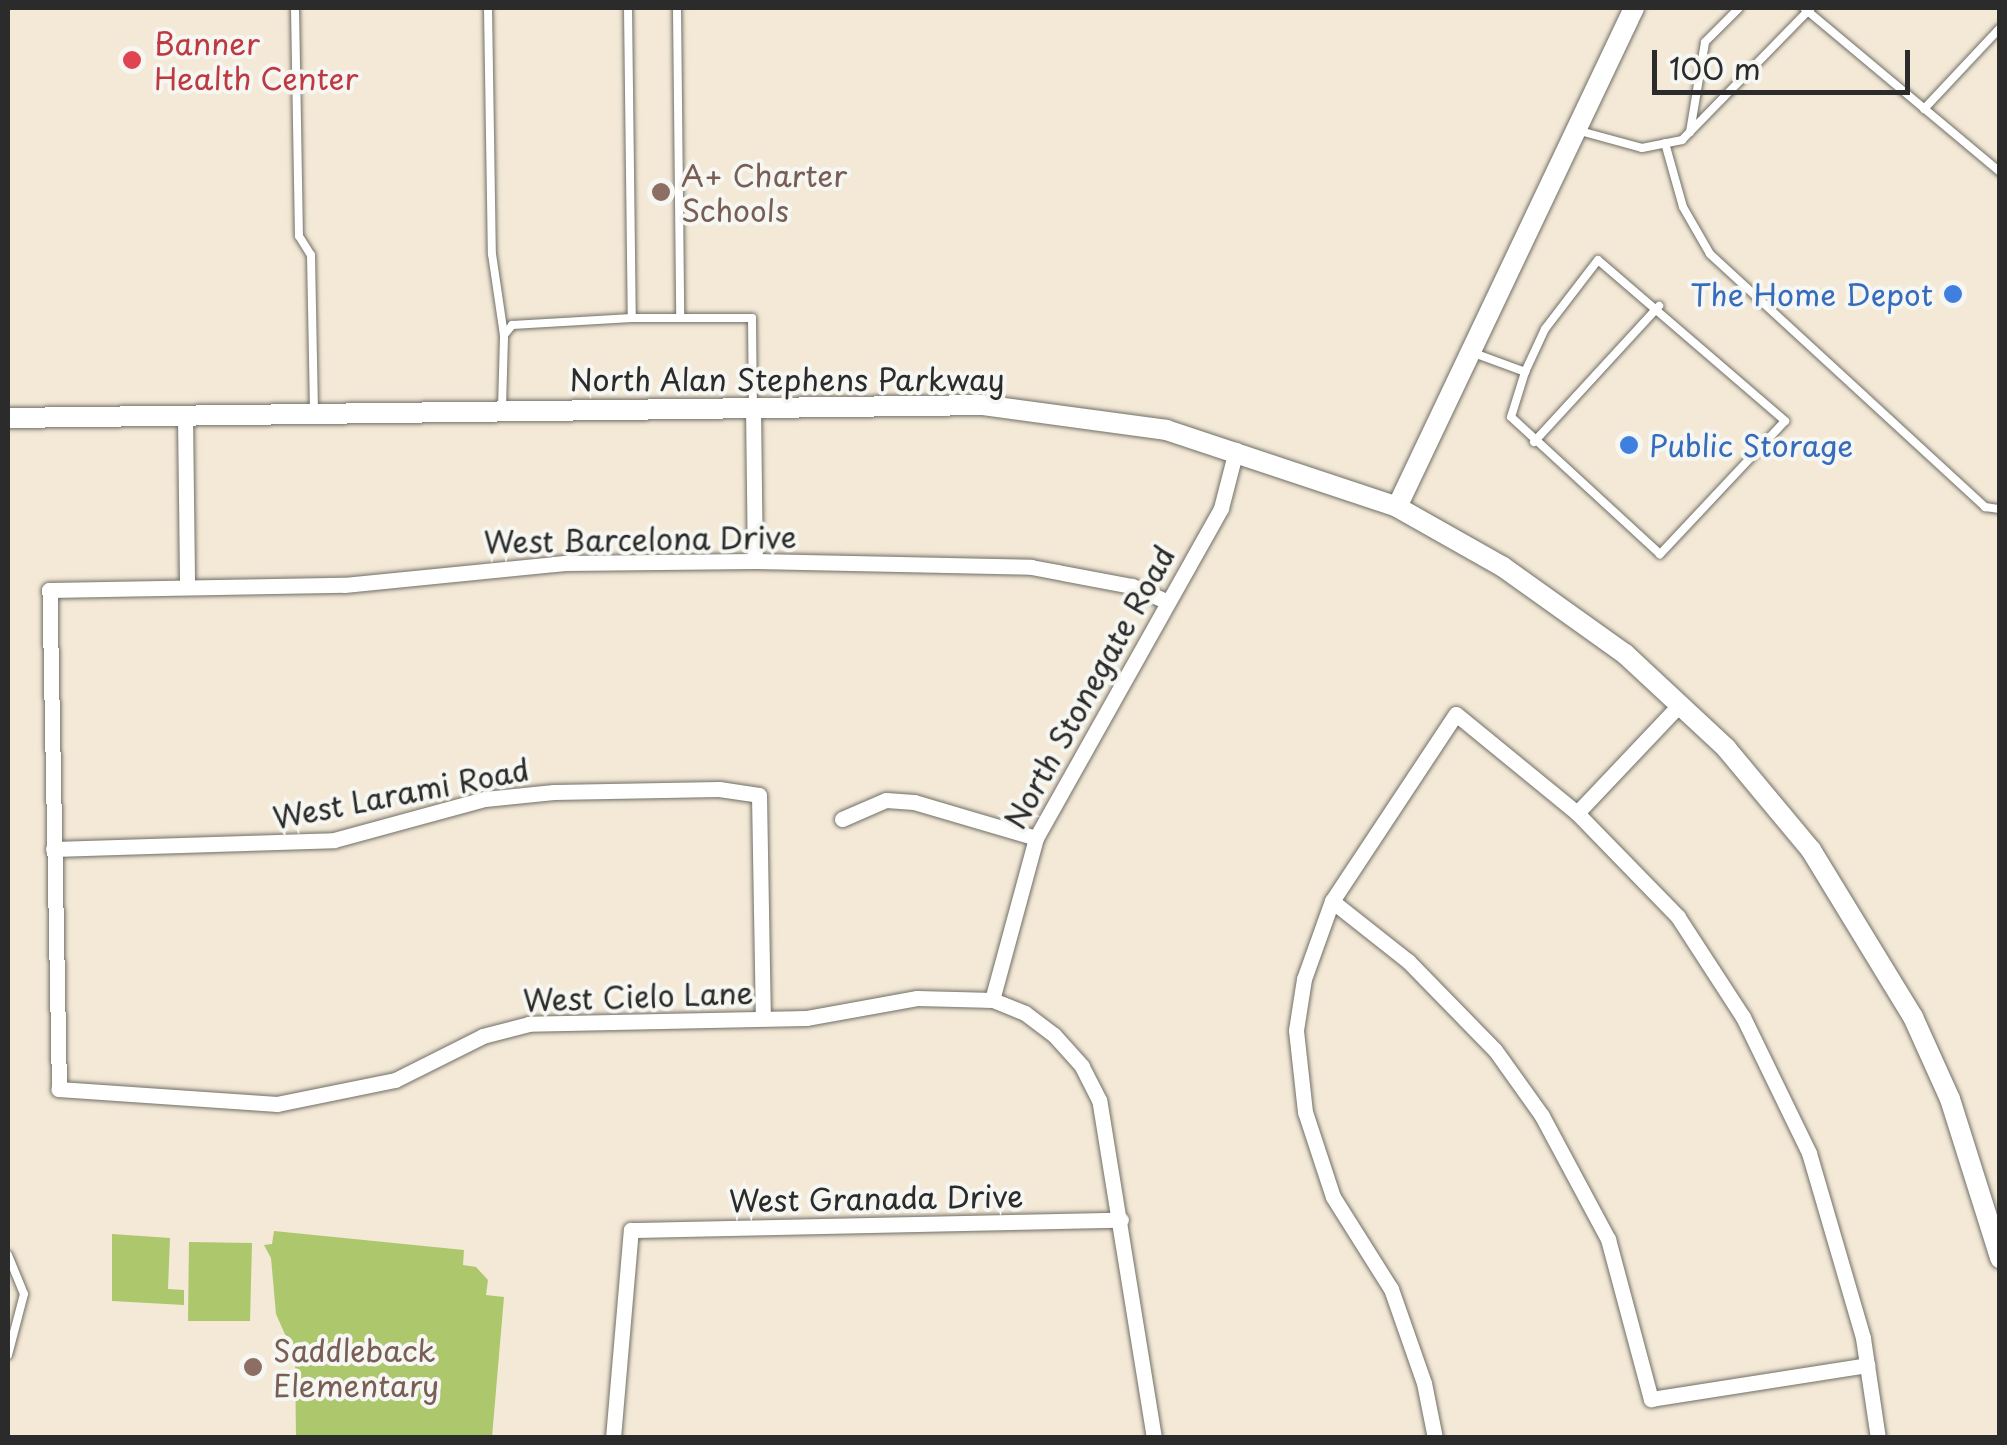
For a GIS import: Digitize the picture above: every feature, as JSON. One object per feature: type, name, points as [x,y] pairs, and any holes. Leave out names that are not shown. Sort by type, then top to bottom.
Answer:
[{"type":"street","points":[[1397,508],[1634,8]]},
{"type":"street","name":"North Alan Stephens Parkway","points":[[8,418],[982,405],[1080,415],[1236,450],[1397,508],[1563,608],[1726,748],[1811,850],[1864,929],[1950,1099],[2000,1258]]},
{"type":"street","points":[[753,407],[755,560]]},
{"type":"street","points":[[185,415],[188,587]]},
{"type":"street","name":"North Stonegate Road","points":[[992,1000],[1036,838],[1221,508],[1236,450]]},
{"type":"street","name":"West Barcelona Drive","points":[[53,850],[49,590],[344,585],[565,563],[755,560],[1031,567],[1132,586],[1168,602]]},
{"type":"street","points":[[1578,813],[1679,705]]},
{"type":"street","points":[[1434,1438],[1424,1382],[1392,1288],[1333,1198],[1305,1112],[1296,1030],[1304,979],[1332,902],[1456,714],[1578,813],[1678,917],[1743,1017],[1810,1154],[1867,1365],[1878,1438]]},
{"type":"street","name":"West Larami Road","points":[[53,850],[304,843],[485,799],[554,792],[719,789],[759,795],[762,1018]]},
{"type":"street","points":[[842,818],[886,800],[914,802],[1036,838]]},
{"type":"street","name":"West Cielo Lane","points":[[53,850],[59,1089],[277,1104],[396,1080],[483,1036],[529,1024],[845,1014],[945,996],[992,1000]]},
{"type":"street","points":[[1332,902],[1408,961],[1495,1050],[1542,1116],[1608,1239],[1651,1399],[1867,1365]]},
{"type":"street","points":[[992,1000],[1025,1013],[1082,1066],[1099,1100],[1154,1438]]},
{"type":"street","name":"West Granada Drive","points":[[613,1438],[631,1230],[1121,1220]]},
{"type":"lane","points":[[295,8],[299,236],[312,255],[314,413]]},
{"type":"lane","points":[[488,8],[492,254],[504,335],[502,410]]},
{"type":"lane","points":[[628,8],[632,318]]},
{"type":"lane","points":[[676,8],[680,318]]},
{"type":"lane","points":[[1690,132],[1705,42],[1739,8]]},
{"type":"lane","points":[[1576,130],[1642,148],[1690,132],[1807,9],[2000,172]]},
{"type":"lane","points":[[1924,109],[2000,28]]},
{"type":"lane","points":[[1665,143],[1683,207],[1710,254],[1985,507],[2000,509]]},
{"type":"lane","points":[[1598,260],[1659,306],[1785,421],[1660,554],[1510,416],[1525,372],[1545,329],[1598,260]]},
{"type":"lane","points":[[1534,442],[1659,306]]},
{"type":"lane","points":[[504,335],[533,320],[752,318],[753,407]]},
{"type":"lane","points":[[1471,352],[1525,372]]},
{"type":"lane","points":[[8,1255],[24,1294],[8,1355]]},
{"type":"green space","points":[[274,1231],[464,1250],[463,1265],[476,1267],[488,1280],[486,1295],[504,1297],[492,1437],[296,1437],[295,1357],[276,1314],[271,1258],[264,1245],[272,1244]]},
{"type":"green space","points":[[112,1234],[170,1238],[168,1289],[184,1290],[184,1305],[112,1301]]},
{"type":"green space","points":[[189,1242],[252,1243],[250,1321],[188,1321]]},
{"type":"place","name":"Banner Health Center","points":[[132,60]]},
{"type":"place","name":"A+ Charter Schools","points":[[661,192]]},
{"type":"place","name":"The Home Depot","points":[[1953,294]]},
{"type":"place","name":"Public Storage","points":[[1629,445]]},
{"type":"place","name":"Saddleback Elementary","points":[[253,1367]]}]
